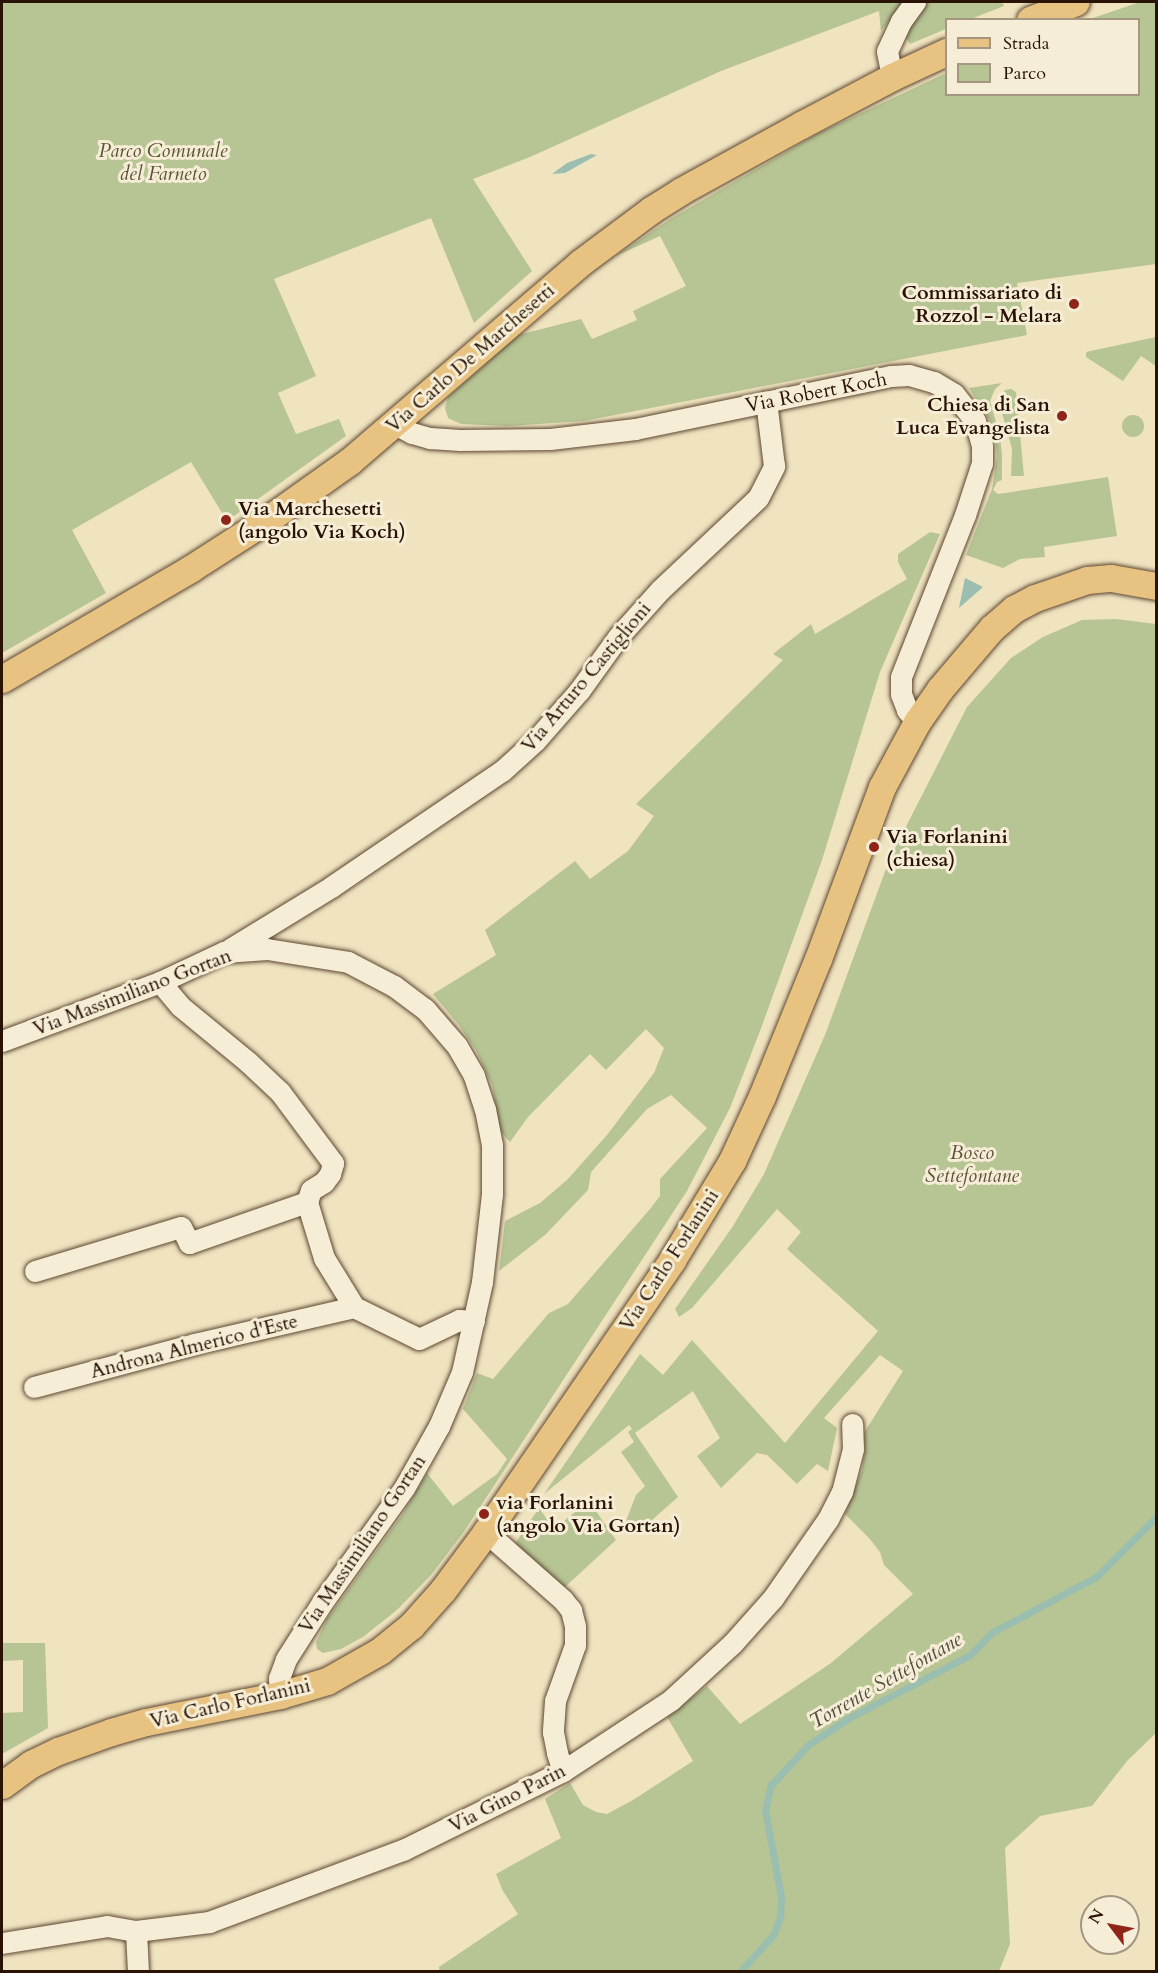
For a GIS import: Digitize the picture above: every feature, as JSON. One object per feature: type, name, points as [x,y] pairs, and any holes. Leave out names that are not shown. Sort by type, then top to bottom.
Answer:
[{"type":"main road","points":[[1035,18],[1076,2]]},
{"type":"main road","name":"Via Carlo De Marchesetti","points":[[2,679],[244,535],[350,461],[580,263],[629,226],[712,173],[892,77],[945,52]]},
{"type":"main road","name":"Via Carlo Forlanini","points":[[2,1785],[31,1764],[58,1751],[111,1732],[157,1719],[280,1695],[327,1681],[380,1651],[411,1626],[443,1590],[486,1532],[672,1260],[732,1161],[762,1096],[813,969],[882,787],[917,722],[973,648],[1014,609],[1060,587],[1087,580],[1111,578],[1156,586]]},
{"type":"street","points":[[892,77],[887,51],[901,21],[915,2]]},
{"type":"street","name":"Via Robert Koch","points":[[395,424],[412,433],[430,438],[550,439],[635,429],[891,376],[909,375],[934,382],[954,394],[975,421],[982,446],[978,479],[901,677],[901,694],[907,710],[917,722]]},
{"type":"street","name":"Via Arturo Castiglioni","points":[[224,952],[332,888],[502,771],[535,741],[579,691],[618,637],[660,590],[758,498],[774,466],[766,401]]},
{"type":"street","name":"Via Massimiliano Gortan","points":[[2,1041],[160,982],[224,952],[267,949],[348,962],[394,986],[425,1009],[457,1046],[474,1076],[485,1109],[492,1145],[492,1194],[482,1282],[462,1372],[439,1426],[386,1516],[301,1634],[279,1678],[280,1695]]},
{"type":"street","points":[[160,982],[180,1006],[248,1062],[280,1092],[333,1163],[330,1174],[324,1182],[311,1190],[307,1202],[324,1258],[354,1307],[419,1339],[459,1320],[474,1321]]},
{"type":"street","points":[[35,1271],[181,1227],[189,1243],[307,1202]]},
{"type":"street","name":"Androna Almerico d'Este","points":[[34,1387],[194,1344],[354,1307]]},
{"type":"street","name":"Via Gino Parin","points":[[2,1943],[107,1926],[136,1931],[208,1922],[333,1878],[403,1850],[564,1771],[671,1700],[732,1644],[772,1598],[828,1519],[842,1492],[853,1449],[852,1424]]},
{"type":"street","points":[[486,1532],[563,1600],[571,1610],[575,1626],[575,1645],[555,1701],[554,1732],[557,1753],[564,1771]]},
{"type":"street","points":[[136,1931],[138,1971]]},
{"type":"green space","name":"Parco Comunale del Farneto","points":[[2,2],[904,2],[881,31],[879,11],[721,71],[530,157],[473,179],[532,271],[474,323],[431,218],[274,279],[316,376],[278,393],[296,434],[339,419],[346,436],[227,521],[191,462],[72,530],[106,593],[2,653]]},
{"type":"green space","points":[[925,2],[1002,2],[1004,6],[974,18],[945,18],[945,29],[910,44],[904,35]]},
{"type":"green space","points":[[1140,2],[1156,2],[1156,264],[1017,283],[1027,335],[584,421],[507,426],[461,424],[448,418],[445,408],[448,397],[518,335],[581,319],[592,339],[637,320],[633,311],[686,286],[660,236],[616,256],[672,218],[819,133],[945,73],[945,96],[1140,96],[1140,18],[1093,18]]},
{"type":"green space","points":[[1156,337],[1156,366],[1141,356],[1123,381],[1086,357],[1086,352]]},
{"type":"green space","points":[[1002,383],[995,389],[990,401],[1000,436],[1002,455],[1002,480],[997,482],[993,490],[998,494],[1108,477],[1117,536],[1044,547],[1045,557],[1020,559],[1003,568],[966,555],[992,489],[997,457],[995,435],[989,419],[969,388]]},
{"type":"green space","points":[[1011,389],[1016,392],[1024,476],[1011,476],[1012,449],[999,402],[1005,390]]},
{"type":"green space","points":[[1129,415],[1137,415],[1144,422],[1144,430],[1137,437],[1129,437],[1122,430],[1122,422]]},
{"type":"green space","points":[[930,532],[940,534],[880,672],[822,860],[760,1031],[730,1108],[687,1191],[463,1533],[431,1575],[397,1610],[363,1637],[341,1649],[323,1653],[317,1649],[316,1642],[327,1619],[402,1515],[427,1473],[453,1506],[497,1474],[507,1459],[463,1409],[477,1373],[493,1379],[549,1313],[568,1304],[650,1209],[660,1196],[660,1179],[707,1128],[671,1095],[647,1109],[591,1172],[588,1190],[545,1235],[499,1271],[505,1221],[540,1203],[567,1180],[607,1135],[654,1073],[664,1048],[646,1029],[606,1070],[590,1054],[528,1117],[510,1142],[500,1131],[492,1085],[476,1050],[433,994],[496,955],[485,930],[575,861],[590,879],[628,851],[654,816],[636,804],[783,660],[773,654],[811,624],[815,634],[907,579],[898,562],[898,554]]},
{"type":"green space","name":"Bosco Settefontane","points":[[1116,619],[1156,624],[1156,1733],[1127,1761],[1092,1806],[1040,1816],[1005,1848],[1010,1944],[999,1971],[440,1972],[439,1967],[518,1914],[503,1891],[496,1874],[561,1838],[545,1799],[570,1783],[583,1805],[596,1812],[607,1814],[633,1800],[693,1761],[667,1717],[707,1686],[740,1724],[831,1663],[913,1594],[884,1565],[880,1552],[845,1514],[862,1470],[865,1447],[862,1436],[903,1371],[880,1355],[824,1418],[837,1428],[828,1471],[817,1464],[797,1484],[767,1455],[757,1453],[721,1488],[697,1456],[720,1438],[693,1391],[635,1433],[678,1497],[635,1535],[626,1521],[636,1495],[645,1486],[621,1452],[634,1442],[628,1432],[632,1429],[629,1425],[544,1494],[640,1354],[663,1375],[692,1340],[785,1443],[878,1331],[787,1249],[801,1232],[777,1209],[692,1308],[679,1317],[675,1309],[733,1226],[764,1174],[825,1035],[890,858],[967,707],[1011,658],[1043,637],[1082,620]]},
{"type":"green space","points":[[589,1501],[616,1540],[565,1587],[514,1545],[539,1508],[554,1529]]},
{"type":"green space","points":[[2,1643],[45,1643],[48,1728],[2,1754],[2,1713],[23,1712],[23,1660],[2,1661]]},
{"type":"shaded area","points":[[591,154],[597,155],[565,173],[552,174],[567,163]]},
{"type":"shaded area","points":[[965,578],[983,587],[959,608]]},
{"type":"waterway","name":"Torrente Settefontane","points":[[740,1972],[774,1934],[780,1917],[781,1897],[765,1810],[771,1785],[808,1745],[849,1718],[970,1655],[991,1633],[1096,1577],[1156,1517]]},
{"type":"place","name":"Commissariato di Rozzol - Melara","points":[[1074,304]]},
{"type":"place","name":"Chiesa di San Luca Evangelista","points":[[1062,416]]},
{"type":"place","name":"Via Marchesetti (angolo Via Koch)","points":[[226,520]]},
{"type":"place","name":"Via Forlanini (chiesa)","points":[[874,847]]},
{"type":"place","name":"via Forlanini (angolo Via Gortan)","points":[[484,1514]]}]
